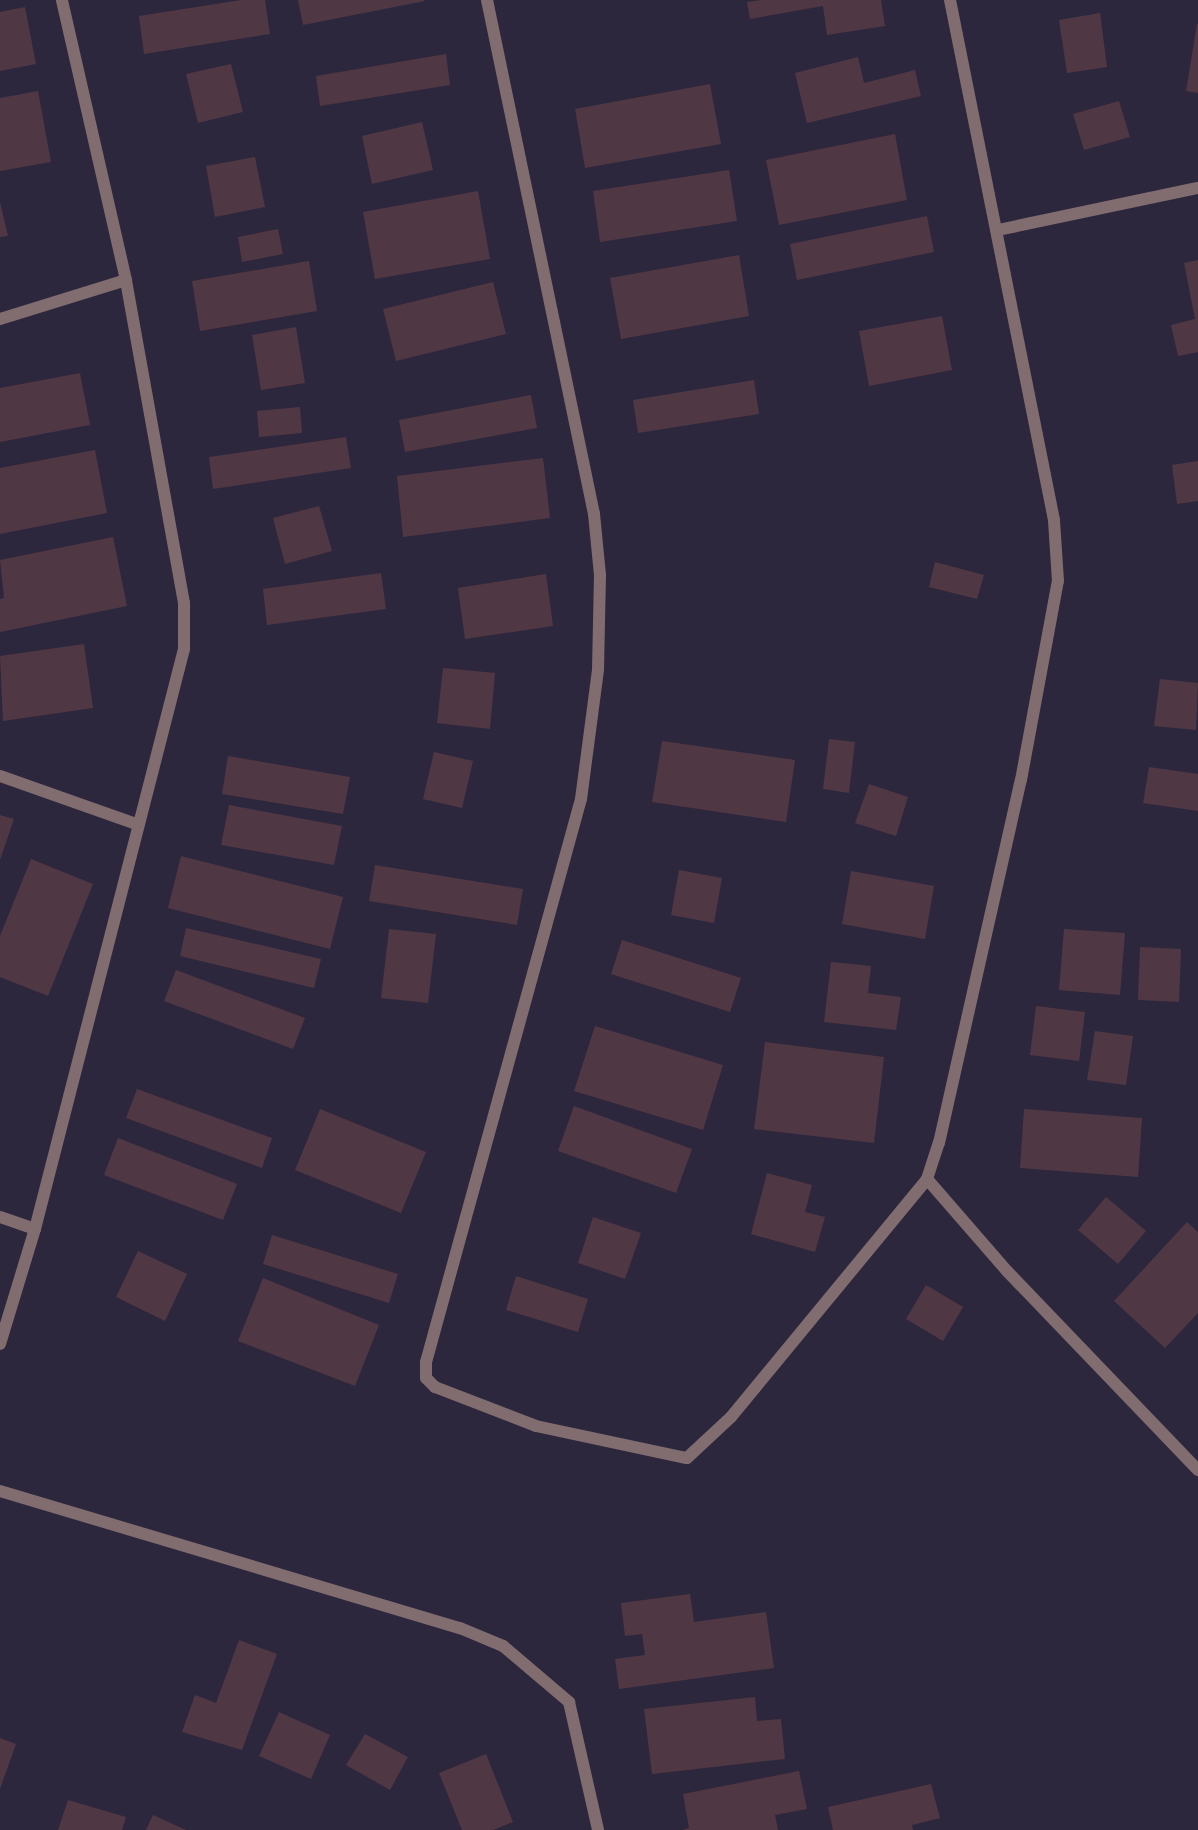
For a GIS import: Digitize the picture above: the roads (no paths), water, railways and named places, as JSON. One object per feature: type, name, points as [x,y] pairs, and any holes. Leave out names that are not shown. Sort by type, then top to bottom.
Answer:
[{"type":"street","points":[[0,1344],[35,1229],[184,649],[185,622],[126,280],[62,0]]},
{"type":"street","points":[[487,0],[594,514],[600,575],[598,670],[581,799],[426,1362],[426,1378],[435,1387],[536,1426],[687,1458],[731,1417],[927,1179],[939,1143],[1021,780],[1058,581],[1054,520],[998,230],[950,0]]},
{"type":"street","points":[[998,230],[1198,188]]},
{"type":"street","points":[[0,319],[126,280]]},
{"type":"street","points":[[0,776],[139,825]]},
{"type":"street","points":[[927,1179],[1022,1287],[1198,1470]]},
{"type":"street","points":[[0,1217],[35,1229]]},
{"type":"street","points":[[0,1491],[460,1628],[503,1646],[569,1702],[598,1830]]}]
